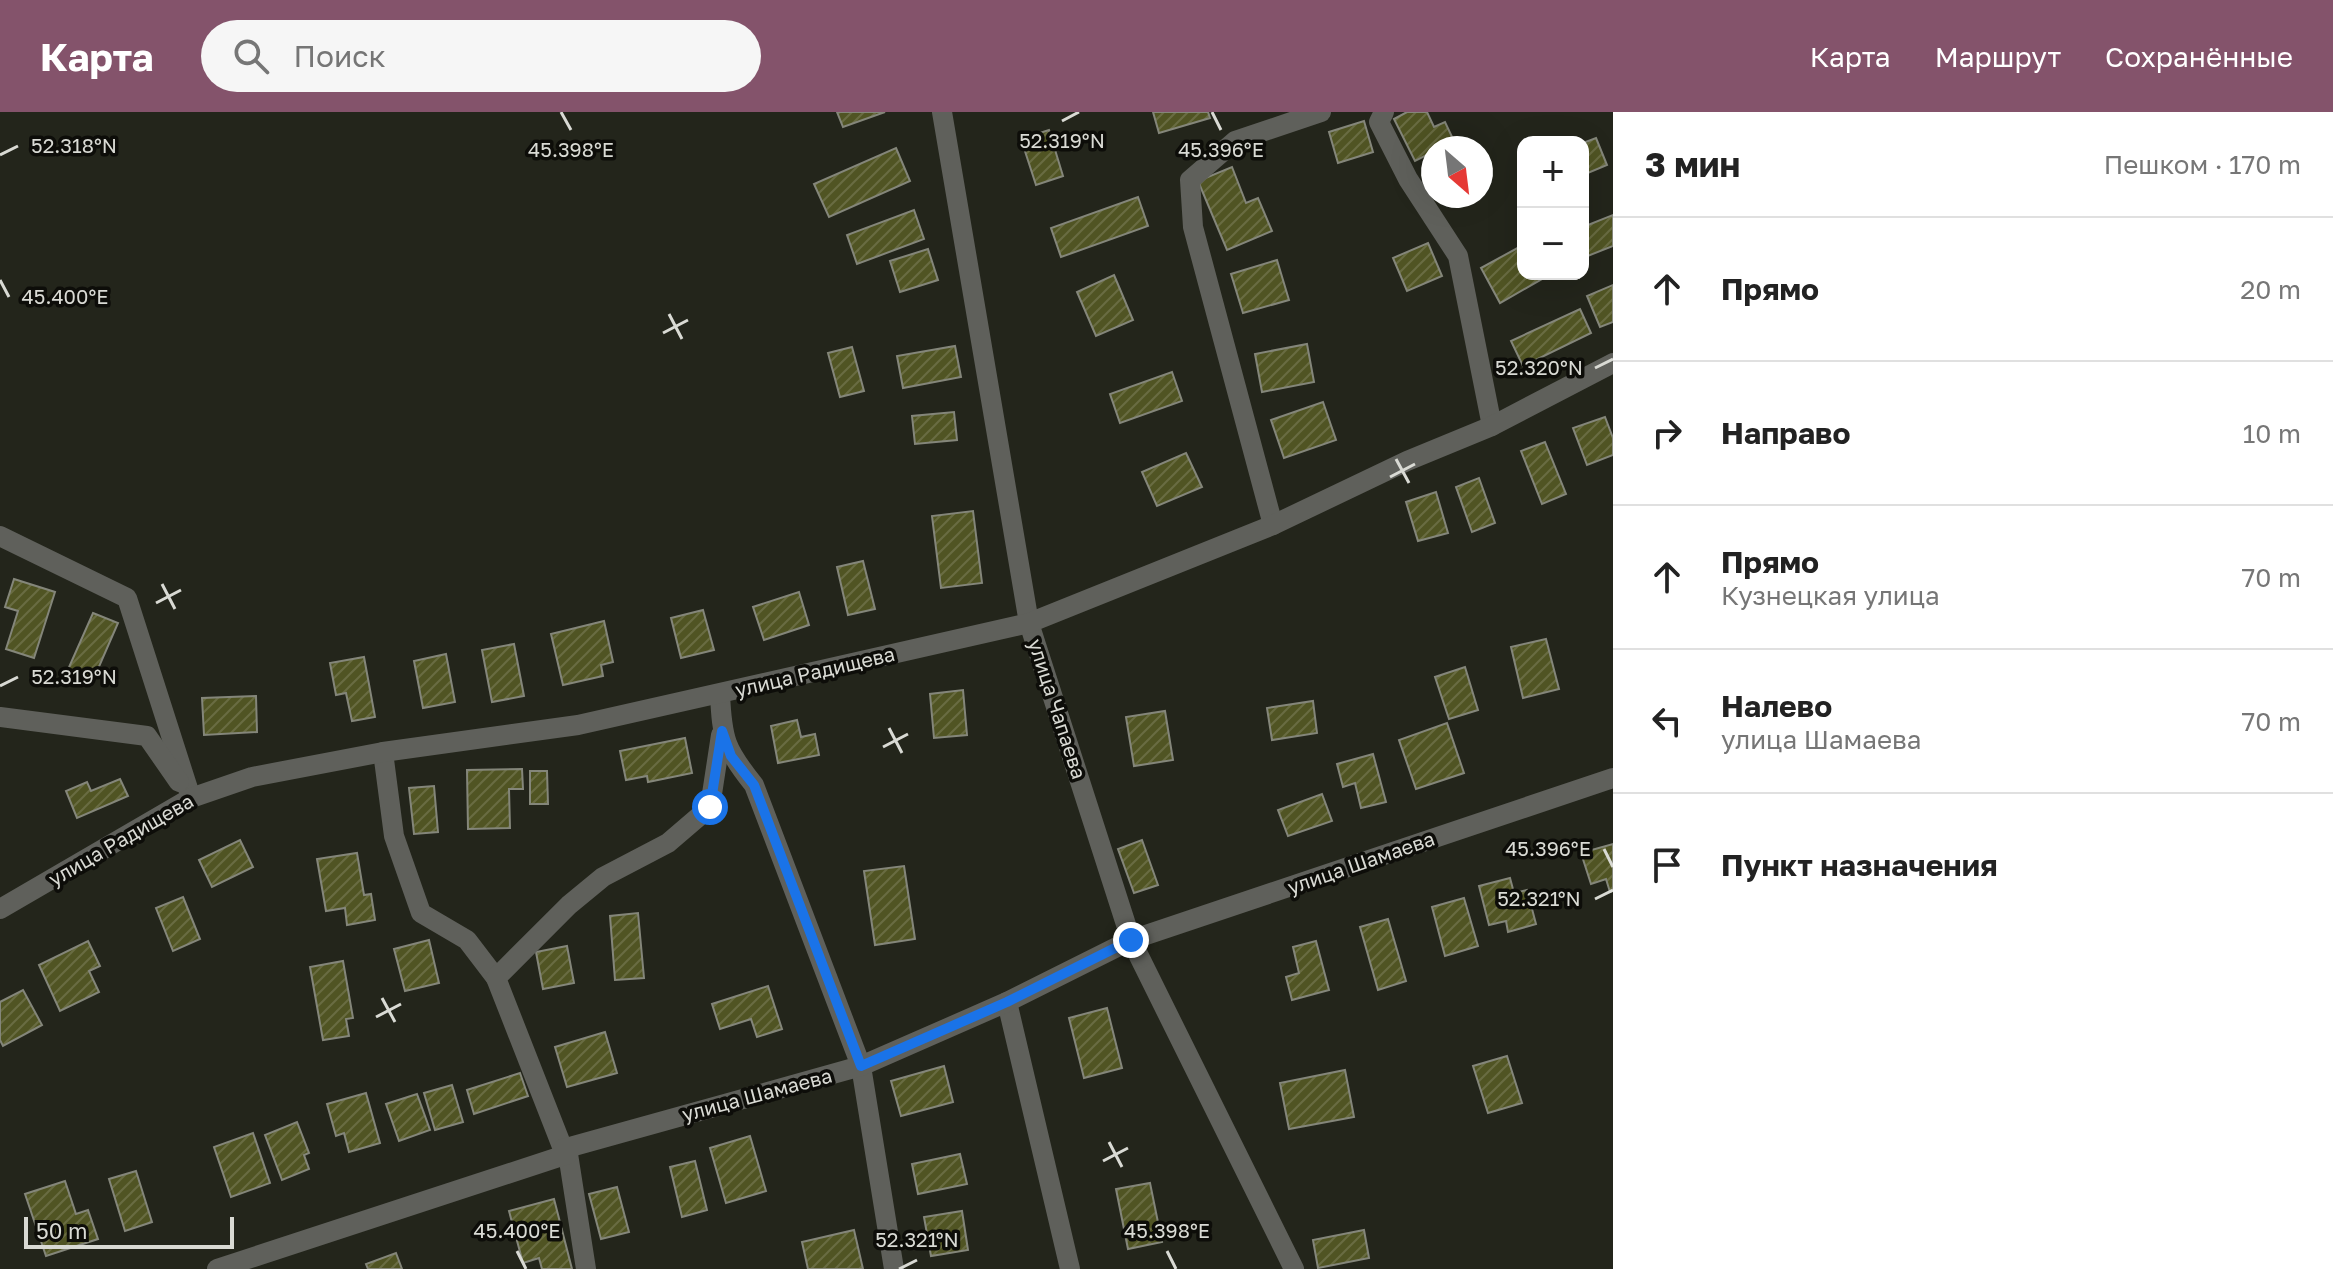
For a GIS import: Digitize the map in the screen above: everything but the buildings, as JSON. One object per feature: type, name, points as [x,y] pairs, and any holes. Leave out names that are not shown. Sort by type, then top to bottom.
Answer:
[{"type":"street","name":"улица Чапаева","points":[[942,112],[1029,623],[1131,940],[1294,1269]]},
{"type":"street","points":[[1273,525],[1193,227],[1190,180],[1235,141],[1321,112]]},
{"type":"street","points":[[1384,112],[1379,122],[1408,179],[1458,256],[1492,426]]},
{"type":"street","name":"улица Радищева","points":[[0,909],[191,798],[252,777],[383,752],[578,725],[1029,623],[1273,525],[1407,461],[1492,426],[1613,363]]},
{"type":"street","points":[[0,536],[127,598],[191,798]]},
{"type":"street","points":[[496,978],[569,905],[603,877],[668,843],[710,807],[722,731],[720,694]]},
{"type":"street","points":[[0,717],[147,736],[191,798]]},
{"type":"street","points":[[722,731],[731,756],[754,785],[861,1066],[894,1269]]},
{"type":"street","points":[[383,752],[394,836],[421,913],[467,940],[496,978],[565,1151],[586,1269]]},
{"type":"street","name":"улица Шамаева","points":[[217,1269],[565,1151],[861,1066],[1007,1002],[1131,940],[1613,778]]},
{"type":"street","points":[[1007,1002],[1070,1269]]},
{"type":"route","points":[[710,807],[722,731],[731,756],[754,785],[861,1066],[1007,1002],[1131,940]]}]
